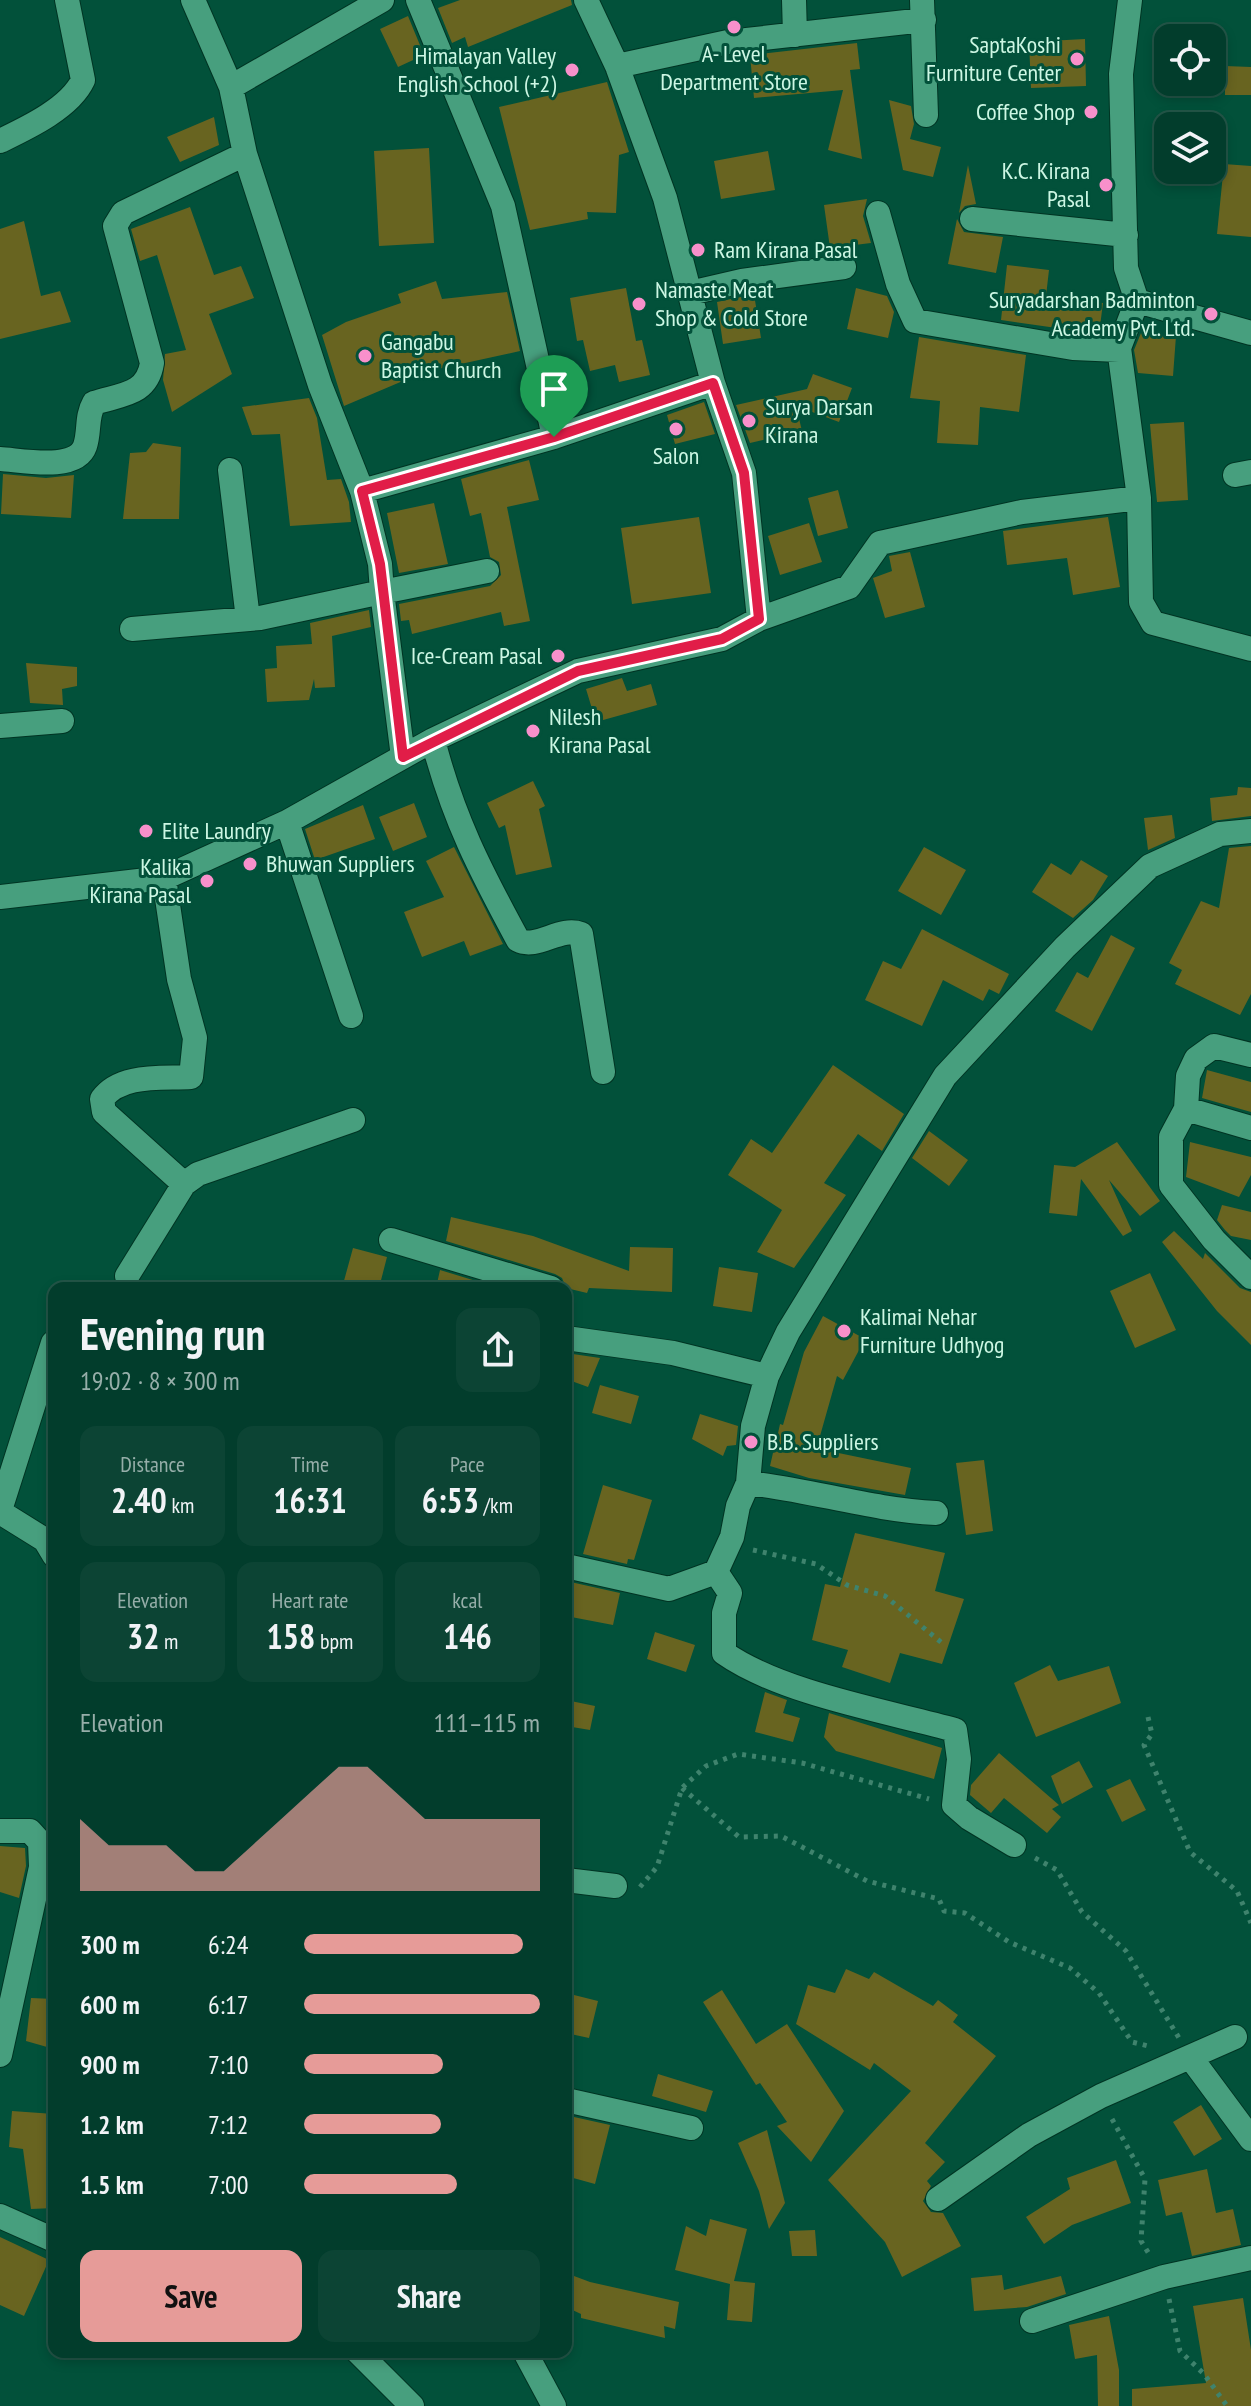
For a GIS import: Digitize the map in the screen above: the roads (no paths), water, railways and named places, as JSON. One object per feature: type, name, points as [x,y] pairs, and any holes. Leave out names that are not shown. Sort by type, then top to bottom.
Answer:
[{"type":"street","points":[[1,139],[52,111],[78,90],[83,80],[67,0]]},
{"type":"street","points":[[193,0],[231,87],[245,154],[320,385],[362,491],[377,551],[403,757]]},
{"type":"street","points":[[231,87],[382,0]]},
{"type":"street","points":[[418,0],[503,206],[554,437]]},
{"type":"street","points":[[586,0],[617,66],[665,198],[713,383],[744,473],[759,619]]},
{"type":"street","points":[[794,0],[795,35]]},
{"type":"street","points":[[1130,0],[1121,74],[1126,268],[1137,301],[1119,350],[1139,498],[1141,602],[1153,623],[1251,649]]},
{"type":"street","points":[[617,66],[728,42],[795,35],[923,10],[926,115]]},
{"type":"street","points":[[0,459],[63,461],[77,457],[85,448],[88,415],[94,403],[141,387],[149,380],[152,363],[115,226],[123,213],[245,154]]},
{"type":"street","points":[[878,213],[898,284],[915,321],[1073,348],[1119,350]]},
{"type":"street","points":[[972,219],[1126,235]]},
{"type":"street","points":[[690,293],[742,281],[844,267]]},
{"type":"street","points":[[1137,301],[1251,333]]},
{"type":"street","points":[[362,491],[554,437],[713,383]]},
{"type":"street","points":[[230,470],[248,619]]},
{"type":"street","points":[[0,897],[164,878],[287,822],[433,740],[578,671],[722,639],[759,619],[849,587],[880,543],[1022,512],[1139,498]]},
{"type":"street","points":[[132,629],[248,619],[487,571]]},
{"type":"street","points":[[0,726],[62,721]]},
{"type":"street","points":[[433,740],[450,804],[479,868],[518,940],[526,943],[572,931],[581,934],[603,1072]]},
{"type":"street","points":[[287,822],[351,1016]]},
{"type":"street","points":[[572,1567],[669,1589],[716,1572],[732,1537],[738,1506],[748,1483],[753,1426],[767,1376],[788,1332],[945,1076],[1065,947],[1150,866],[1220,834],[1251,831]]},
{"type":"street","points":[[164,878],[179,979],[195,1038],[191,1077],[131,1081],[109,1089],[102,1099],[104,1112],[184,1184]]},
{"type":"street","points":[[1249,1271],[1214,1240],[1171,1185],[1171,1137],[1186,1109],[1188,1076],[1196,1059],[1214,1046],[1251,1055]]},
{"type":"street","points":[[1186,1109],[1251,1128]]},
{"type":"street","points":[[127,1276],[184,1184],[198,1174],[353,1120]]},
{"type":"street","points":[[391,1240],[531,1282]]},
{"type":"street","points":[[572,1339],[673,1353],[767,1376]]},
{"type":"street","points":[[48,1359],[0,1511],[48,1545]]},
{"type":"street","points":[[748,1483],[799,1488],[891,1511],[936,1513]]},
{"type":"street","points":[[716,1572],[730,1593],[724,1613],[724,1653],[742,1666],[867,1707],[955,1730],[959,1759],[954,1805],[969,1818],[1014,1845]]},
{"type":"street","points":[[0,1831],[30,1831],[40,1842],[41,1867],[0,2055]]},
{"type":"street","points":[[572,1881],[615,1886]]},
{"type":"street","points":[[938,2199],[1029,2135],[1101,2096],[1182,2063],[1235,2037]]},
{"type":"street","points":[[1182,2063],[1251,2139]]},
{"type":"street","points":[[572,2101],[691,2128]]},
{"type":"street","points":[[0,2216],[48,2237]]},
{"type":"street","points":[[1032,2321],[1164,2277],[1251,2258]]},
{"type":"street","points":[[364,2358],[412,2406]]},
{"type":"street","points":[[528,2358],[554,2406]]},
{"type":"place","name":"A- Level Department Store","points":[[734,27]]},
{"type":"place","name":"SaptaKoshi Furniture Center","points":[[1077,59]]},
{"type":"place","name":"Himalayan Valley English School (+2)","points":[[572,70]]},
{"type":"place","name":"Coffee Shop","points":[[1091,112]]},
{"type":"place","name":"K.C. Kirana Pasal","points":[[1106,185]]},
{"type":"place","name":"Ram Kirana Pasal","points":[[698,250]]},
{"type":"place","name":"Namaste Meat Shop & Cold Store","points":[[639,304]]},
{"type":"place","name":"Suryadarshan Badminton Academy Pvt. Ltd.","points":[[1211,314]]},
{"type":"place","name":"Gangabu Baptist Church","points":[[365,356]]},
{"type":"place","name":"Surya Darsan Kirana","points":[[749,421]]},
{"type":"place","name":"Salon","points":[[676,429]]},
{"type":"place","name":"Ice-Cream Pasal","points":[[558,656]]},
{"type":"place","name":"Nilesh Kirana Pasal","points":[[533,731]]},
{"type":"place","name":"Elite Laundry","points":[[146,831]]},
{"type":"place","name":"Bhuwan Suppliers","points":[[250,864]]},
{"type":"place","name":"Kalika Kirana Pasal","points":[[207,881]]},
{"type":"place","name":"Kalimai Nehar Furniture Udhyog","points":[[844,1331]]},
{"type":"place","name":"B.B. Suppliers","points":[[751,1442]]}]
